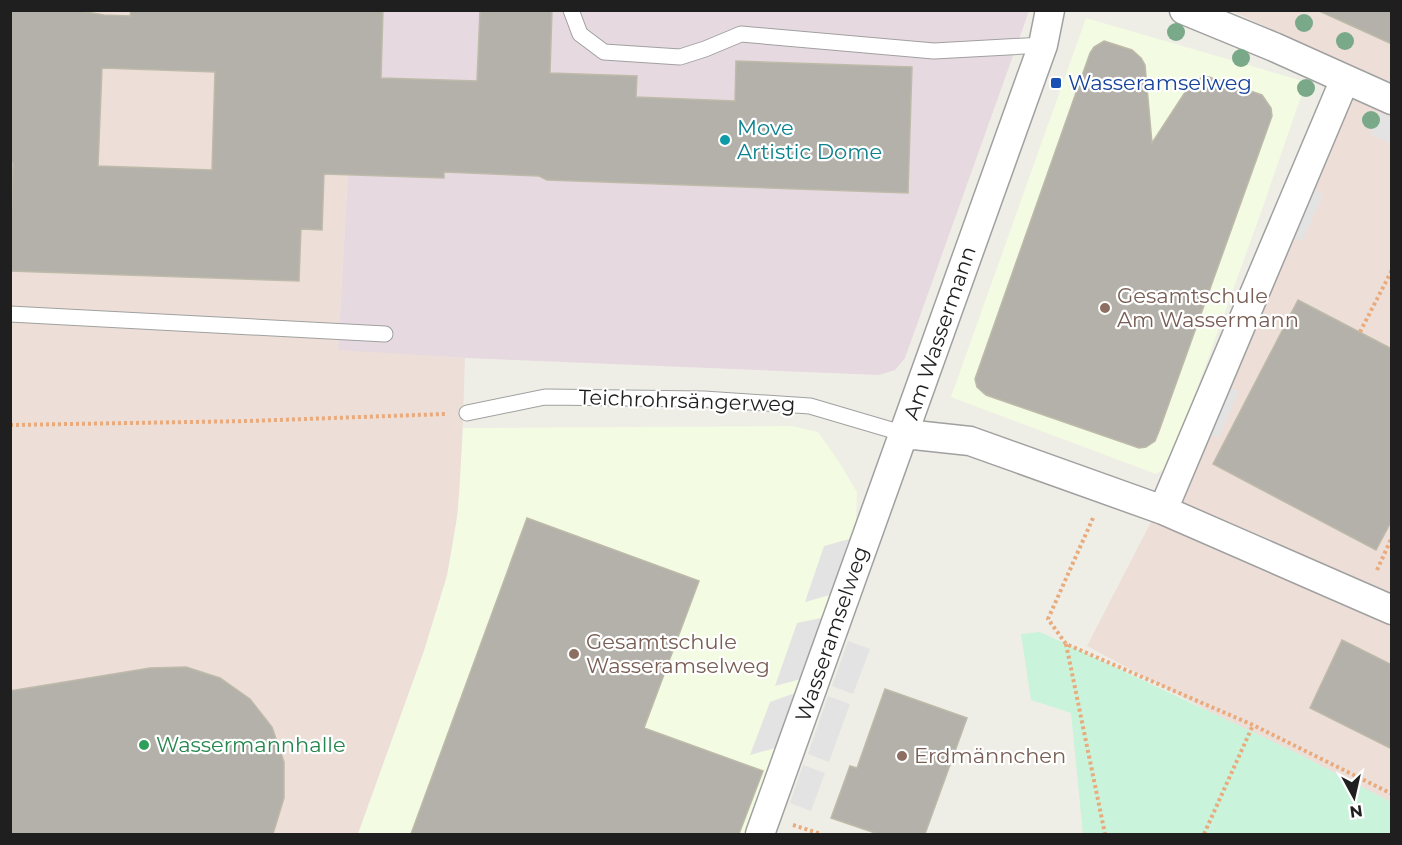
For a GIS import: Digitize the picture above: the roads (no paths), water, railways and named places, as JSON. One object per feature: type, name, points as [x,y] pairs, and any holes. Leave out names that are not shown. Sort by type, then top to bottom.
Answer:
[{"type":"street","name":"Am Wassermann","points":[[1050,10],[1043,45],[905,434],[970,441],[1163,510],[1383,600]]},
{"type":"street","points":[[1184,10],[1392,100]]},
{"type":"street","points":[[1163,510],[1346,79]]},
{"type":"street","name":"Wasseramselweg","points":[[760,834],[863,544],[905,434]]},
{"type":"lane","points":[[572,10],[580,34],[604,52],[680,57],[705,50],[741,34],[934,51],[1043,45]]},
{"type":"lane","points":[[10,314],[385,334]]},
{"type":"lane","name":"Teichrohrsängerweg","points":[[467,413],[545,397],[704,399],[810,406],[905,434]]},
{"type":"place","name":"Wasseramselweg","points":[[1056,83]]},
{"type":"place","name":"Move Artistic Dome","points":[[725,140]]},
{"type":"place","name":"Gesamtschule Am Wassermann","points":[[1105,308]]},
{"type":"place","name":"Gesamtschule Wasseramselweg","points":[[574,654]]},
{"type":"place","name":"Wassermannhalle","points":[[144,745]]},
{"type":"place","name":"Erdmännchen","points":[[902,756]]}]
